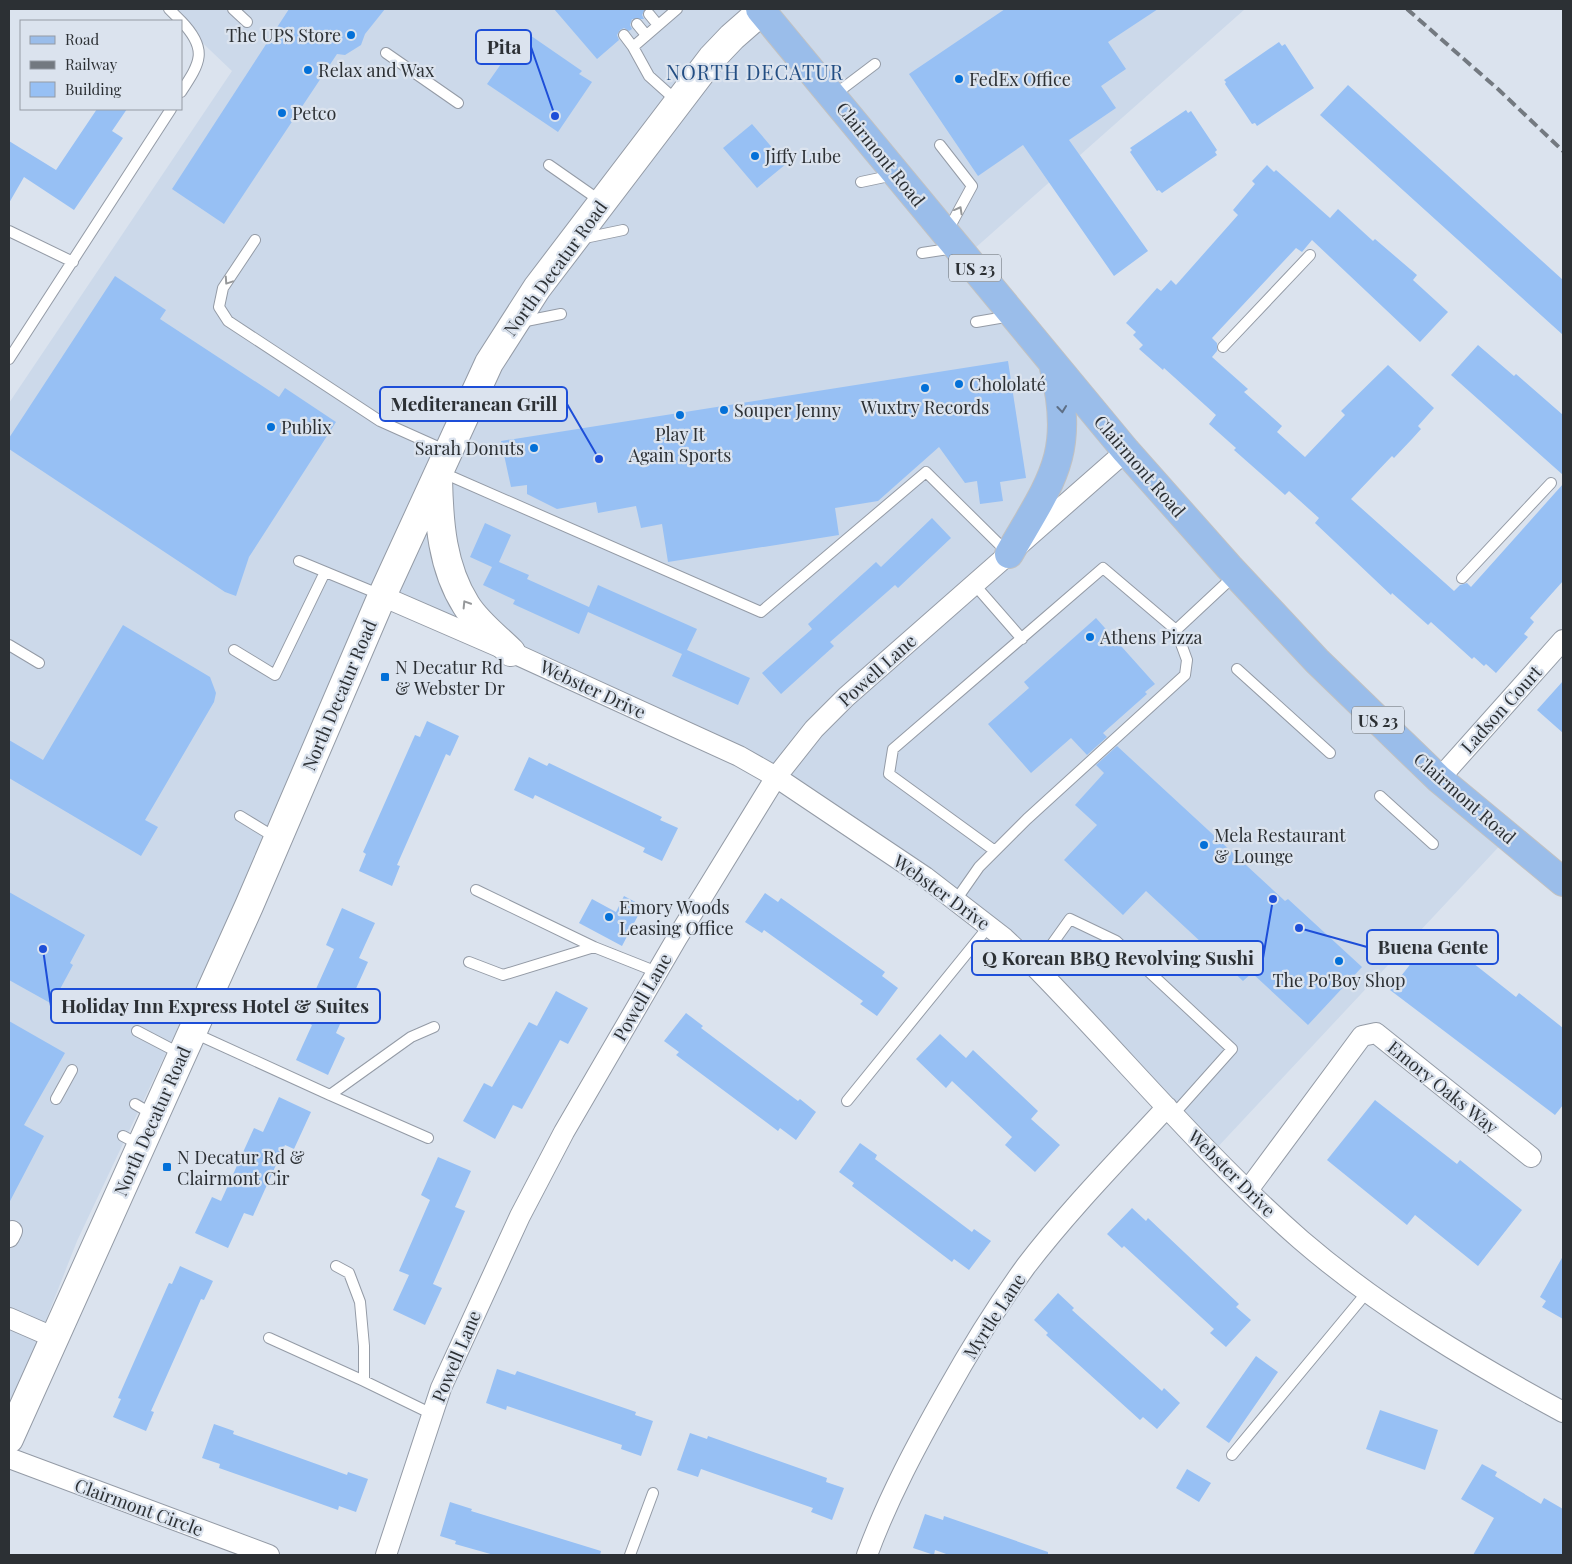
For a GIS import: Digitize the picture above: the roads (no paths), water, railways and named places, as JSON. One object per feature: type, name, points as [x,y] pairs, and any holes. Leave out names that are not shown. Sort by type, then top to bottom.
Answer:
[{"type":"main road","name":"Clairmont Road","points":[[762,10],[1126,451],[1236,574],[1317,660],[1439,779],[1563,882]]},
{"type":"main road","name":"North Decatur Road","points":[[9,1439],[55,1338],[145,1110],[187,1043],[382,596],[468,405],[512,323],[573,241],[712,58],[762,10]]},
{"type":"main road","points":[[1009,554],[1036,507],[1060,457],[1063,414],[1052,361]]},
{"type":"main road","points":[[442,461],[439,521],[445,555],[454,581],[466,606],[511,652]]},
{"type":"street","name":"Powell Lane","points":[[386,1555],[432,1414],[476,1309],[520,1216],[564,1132],[657,972],[776,777],[796,750],[835,708],[1126,451]]},
{"type":"street","name":"Webster Drive","points":[[382,596],[511,652],[739,756],[776,777],[956,900],[989,926],[1035,968],[1248,1190],[1302,1241],[1368,1291],[1449,1346],[1563,1412]]},
{"type":"street","name":"Ladson Court","points":[[1439,779],[1563,640]]},
{"type":"street","name":"Emory Oaks Way","points":[[1248,1190],[1362,1036],[1376,1033],[1531,1157]]},
{"type":"street","name":"Myrtle Lane","points":[[867,1555],[876,1530],[909,1460],[997,1307],[1027,1265],[1086,1195],[1170,1110]]},
{"type":"street","points":[[9,1318],[55,1338]]},
{"type":"street","name":"Clairmont Circle","points":[[9,1458],[269,1555]]},
{"type":"lane","points":[[169,9],[180,20]]},
{"type":"lane","points":[[233,9],[247,22]]},
{"type":"lane","points":[[633,47],[658,25],[665,13],[677,9]]},
{"type":"lane","points":[[649,14],[658,25]]},
{"type":"lane","points":[[182,22],[195,39],[200,56],[198,66],[182,90]]},
{"type":"lane","points":[[637,24],[646,36]]},
{"type":"lane","points":[[624,36],[633,47],[649,76],[679,103]]},
{"type":"lane","points":[[386,53],[458,102]]},
{"type":"lane","points":[[833,96],[875,64]]},
{"type":"lane","points":[[9,359],[170,110]]},
{"type":"lane","points":[[922,253],[952,240],[972,186],[940,145]]},
{"type":"lane","points":[[549,165],[603,202]]},
{"type":"lane","points":[[861,182],[898,174]]},
{"type":"lane","points":[[573,241],[623,230]]},
{"type":"lane","points":[[9,231],[73,262]]},
{"type":"lane","points":[[255,240],[223,288],[219,307],[228,321],[442,461],[761,612],[926,472],[1009,554]]},
{"type":"lane","points":[[1223,347],[1310,255]]},
{"type":"lane","points":[[512,323],[561,314]]},
{"type":"lane","points":[[976,322],[1014,316]]},
{"type":"lane","points":[[468,405],[516,397]]},
{"type":"lane","points":[[1462,578],[1551,483]]},
{"type":"lane","points":[[299,561],[382,596]]},
{"type":"lane","points":[[956,900],[979,867],[995,851],[1185,675],[1187,660],[1176,630],[1103,568],[893,749],[889,774],[995,851]]},
{"type":"lane","points":[[234,650],[275,675],[325,572]]},
{"type":"lane","points":[[1176,630],[1236,574]]},
{"type":"lane","points":[[974,584],[1022,638]]},
{"type":"lane","points":[[9,645],[39,663]]},
{"type":"lane","points":[[1237,669],[1330,753]]},
{"type":"lane","points":[[1380,796],[1432,844]]},
{"type":"lane","points":[[240,816],[277,839]]},
{"type":"lane","points":[[476,890],[594,946],[657,972]]},
{"type":"lane","points":[[1035,968],[1070,919],[1116,941],[1232,1049],[1170,1110]]},
{"type":"lane","points":[[847,1101],[989,926]]},
{"type":"lane","points":[[469,962],[503,975],[594,946]]},
{"type":"lane","points":[[330,1095],[411,1037],[434,1027]]},
{"type":"lane","points":[[137,1031],[187,1043],[330,1095],[428,1138]]},
{"type":"lane","points":[[56,1099],[72,1070]]},
{"type":"lane","points":[[336,1266],[349,1274],[360,1302],[364,1346],[364,1381]]},
{"type":"lane","points":[[1232,1455],[1368,1291]]},
{"type":"lane","points":[[270,1338],[432,1414]]},
{"type":"lane","points":[[630,1555],[653,1493]]},
{"type":"railway","points":[[1407,9],[1499,90],[1563,151]]},
{"type":"place","name":"The UPS Store","points":[[351,35]]},
{"type":"place","name":"Relax and Wax","points":[[308,70]]},
{"type":"place","name":"FedEx Office","points":[[959,79]]},
{"type":"place","name":"Petco","points":[[282,113]]},
{"type":"place","name":"Pita","points":[[555,116]]},
{"type":"place","name":"Jiffy Lube","points":[[755,156]]},
{"type":"place","name":"Chololaté","points":[[959,384]]},
{"type":"place","name":"Wuxtry Records","points":[[925,388]]},
{"type":"place","name":"Souper Jenny","points":[[724,410]]},
{"type":"place","name":"Play It Again Sports","points":[[680,415]]},
{"type":"place","name":"Publix","points":[[271,427]]},
{"type":"place","name":"Sarah Donuts","points":[[534,448]]},
{"type":"place","name":"Mediteranean Grill","points":[[599,459]]},
{"type":"place","name":"Athens Pizza","points":[[1090,637]]},
{"type":"place","name":"N Decatur Rd & Webster Dr","points":[[385,677]]},
{"type":"place","name":"Mela Restaurant & Lounge","points":[[1204,845]]},
{"type":"place","name":"Q Korean BBQ Revolving Sushi","points":[[1273,899]]},
{"type":"place","name":"Emory Woods Leasing Office","points":[[609,917]]},
{"type":"place","name":"Buena Gente","points":[[1299,928]]},
{"type":"place","name":"Holiday Inn Express Hotel & Suites","points":[[43,949]]},
{"type":"place","name":"The Po'Boy Shop","points":[[1339,961]]},
{"type":"place","name":"N Decatur Rd & Clairmont Cir","points":[[167,1167]]},
{"type":"district","name":"NORTH DECATUR","points":[[755,71]]}]
